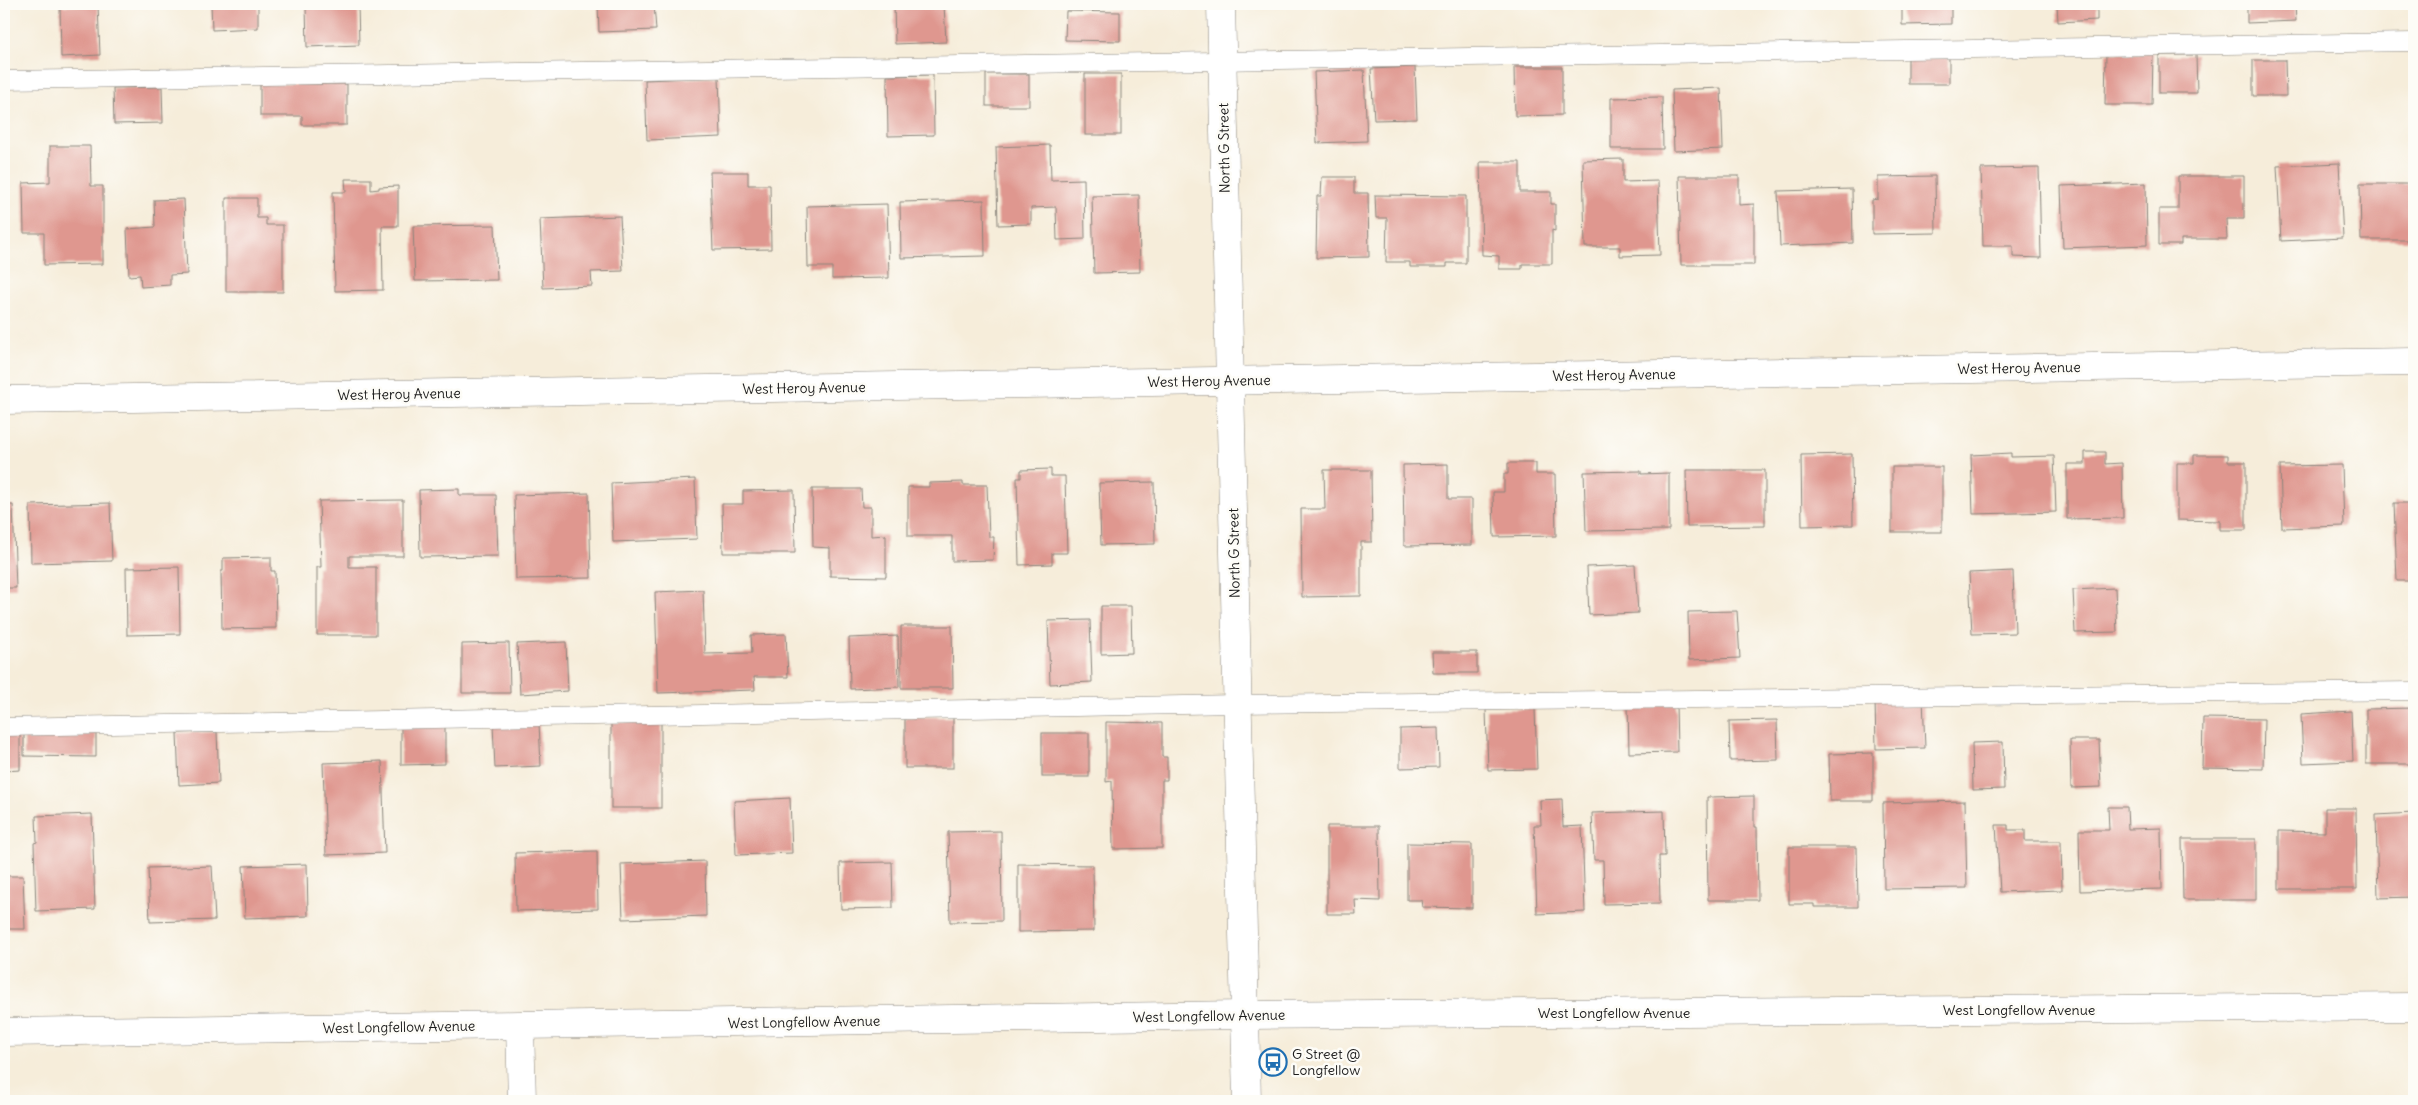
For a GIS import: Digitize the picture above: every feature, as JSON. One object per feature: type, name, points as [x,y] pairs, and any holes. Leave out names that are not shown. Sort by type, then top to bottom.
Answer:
[{"type":"street","name":"North G Street","points":[[1221,4],[1247,1101]]},
{"type":"street","name":"West Heroy Avenue","points":[[4,400],[2414,362]]},
{"type":"street","name":"West Longfellow Avenue","points":[[4,1032],[1245,1015],[2414,1007]]},
{"type":"street","points":[[520,1026],[522,1101]]},
{"type":"lane","points":[[4,80],[2414,42]]},
{"type":"lane","points":[[4,727],[1237,704],[2414,691]]},
{"type":"building","points":[[211,4],[258,4],[258,28],[212,30]]},
{"type":"building","points":[[598,4],[654,4],[656,30],[599,32]]},
{"type":"building","points":[[894,4],[944,4],[946,42],[895,44]]},
{"type":"building","points":[[1902,4],[1951,4],[1951,24],[1902,25]]},
{"type":"building","points":[[2057,4],[2097,4],[2097,20],[2058,22]]},
{"type":"building","points":[[2247,4],[2295,4],[2296,21],[2247,23]]},
{"type":"building","points":[[98,5],[100,55],[61,57],[60,6]]},
{"type":"building","points":[[358,5],[359,45],[307,47],[306,7]]},
{"type":"building","points":[[1066,11],[1120,12],[1120,41],[1065,40]]},
{"type":"building","points":[[2106,53],[2153,53],[2152,105],[2105,105]]},
{"type":"building","points":[[2159,55],[2196,55],[2197,93],[2159,93]]},
{"type":"building","points":[[1908,56],[1949,57],[1949,84],[1908,84]]},
{"type":"building","points":[[2253,60],[2285,60],[2286,96],[2253,96]]},
{"type":"building","points":[[1415,67],[1417,119],[1374,120],[1371,69]]},
{"type":"building","points":[[1514,67],[1562,67],[1562,115],[1515,116]]},
{"type":"building","points":[[1364,70],[1367,141],[1317,143],[1314,72]]},
{"type":"building","points":[[986,74],[1029,74],[1029,106],[986,106]]},
{"type":"building","points":[[1085,74],[1121,74],[1121,135],[1085,135]]},
{"type":"building","points":[[933,75],[934,135],[888,136],[887,76]]},
{"type":"building","points":[[719,77],[721,137],[647,140],[645,80]]},
{"type":"building","points":[[260,84],[347,84],[347,125],[302,125],[302,116],[260,116]]},
{"type":"building","points":[[162,87],[163,123],[114,124],[113,88]]},
{"type":"building","points":[[1721,88],[1723,149],[1674,151],[1672,90]]},
{"type":"building","points":[[1662,97],[1663,149],[1611,149],[1611,98]]},
{"type":"building","points":[[1050,145],[1051,180],[1084,179],[1085,239],[1057,240],[1056,207],[1031,208],[1031,224],[998,225],[996,147]]},
{"type":"building","points":[[50,146],[90,146],[91,186],[103,186],[103,264],[44,265],[44,233],[24,233],[23,183],[50,182]]},
{"type":"building","points":[[1623,159],[1623,182],[1658,181],[1660,255],[1620,256],[1620,247],[1585,247],[1583,160]]},
{"type":"building","points":[[1480,162],[1520,162],[1520,192],[1551,192],[1551,204],[1555,204],[1555,231],[1552,230],[1552,264],[1522,264],[1522,269],[1499,269],[1499,256],[1482,255]]},
{"type":"building","points":[[2339,163],[2343,238],[2281,241],[2277,166]]},
{"type":"building","points":[[2039,168],[2041,258],[2013,257],[2013,246],[1983,246],[1981,169]]},
{"type":"building","points":[[710,172],[748,172],[748,185],[770,185],[771,249],[713,250]]},
{"type":"building","points":[[1679,176],[1739,176],[1739,205],[1754,204],[1754,265],[1681,265]]},
{"type":"building","points":[[1935,176],[1936,233],[1872,234],[1872,200],[1878,199],[1878,177]]},
{"type":"building","points":[[2178,176],[2244,176],[2244,219],[2226,219],[2227,239],[2181,239],[2181,245],[2159,245],[2159,209],[2178,209]]},
{"type":"building","points":[[1322,177],[1354,177],[1354,193],[1368,193],[1369,257],[1316,258],[1317,196],[1321,196]]},
{"type":"building","points":[[345,179],[371,179],[371,190],[379,189],[379,187],[398,186],[398,226],[382,226],[383,290],[335,291],[333,192],[346,192]]},
{"type":"building","points":[[2146,183],[2147,245],[2063,248],[2061,186]]},
{"type":"building","points":[[2360,184],[2414,184],[2414,240],[2361,240]]},
{"type":"building","points":[[1852,189],[1853,243],[1780,246],[1778,191]]},
{"type":"building","points":[[1139,195],[1140,272],[1094,273],[1092,196]]},
{"type":"building","points":[[1375,195],[1466,196],[1466,263],[1447,263],[1447,267],[1410,267],[1410,262],[1386,262],[1387,218],[1376,218]]},
{"type":"building","points":[[226,198],[257,198],[257,218],[266,218],[266,225],[283,225],[283,292],[226,292]]},
{"type":"building","points":[[184,199],[187,274],[170,275],[170,285],[141,287],[140,275],[129,276],[127,229],[155,227],[154,200]]},
{"type":"building","points":[[984,200],[985,256],[901,258],[900,202]]},
{"type":"building","points":[[887,204],[889,278],[832,279],[832,267],[808,267],[807,206]]},
{"type":"building","points":[[620,216],[623,271],[591,272],[592,286],[543,288],[540,219]]},
{"type":"building","points":[[495,225],[497,280],[415,281],[413,226]]},
{"type":"building","points":[[2085,452],[2105,452],[2105,464],[2122,463],[2123,518],[2067,519],[2067,464],[2085,464]]},
{"type":"building","points":[[2011,453],[2011,457],[2054,456],[2056,512],[1973,514],[1971,455]]},
{"type":"building","points":[[1852,454],[1853,525],[1802,526],[1801,455]]},
{"type":"building","points":[[2194,455],[2228,455],[2228,462],[2246,462],[2246,530],[2220,530],[2220,521],[2177,520],[2177,463],[2194,463]]},
{"type":"building","points":[[1508,463],[1536,463],[1536,474],[1555,474],[1556,536],[1494,537],[1493,492],[1504,492],[1504,474],[1508,474]]},
{"type":"building","points":[[1448,464],[1448,499],[1472,499],[1472,545],[1404,546],[1403,465]]},
{"type":"building","points":[[2342,465],[2344,526],[2282,528],[2280,466]]},
{"type":"building","points":[[1892,467],[1942,467],[1942,532],[1892,532]]},
{"type":"building","points":[[1051,469],[1051,476],[1065,476],[1067,553],[1052,553],[1052,564],[1019,565],[1017,478],[1021,478],[1021,470]]},
{"type":"building","points":[[1324,470],[1371,470],[1372,542],[1361,542],[1361,596],[1302,597],[1301,509],[1325,509]]},
{"type":"building","points":[[1686,470],[1765,470],[1765,526],[1687,527]]},
{"type":"building","points":[[1641,471],[1641,474],[1669,473],[1669,530],[1586,531],[1584,472]]},
{"type":"building","points":[[695,479],[697,539],[613,542],[611,483]]},
{"type":"building","points":[[963,482],[963,485],[987,485],[989,537],[994,537],[993,560],[952,561],[952,536],[908,536],[908,487],[929,487],[929,483]]},
{"type":"building","points":[[1154,482],[1155,544],[1101,545],[1099,483]]},
{"type":"building","points":[[459,489],[459,495],[496,495],[498,556],[420,557],[419,490]]},
{"type":"building","points":[[812,489],[861,489],[862,507],[871,507],[871,536],[886,535],[886,577],[830,576],[830,548],[813,547]]},
{"type":"building","points":[[794,490],[795,553],[723,553],[722,504],[743,504],[743,491]]},
{"type":"building","points":[[589,493],[591,578],[516,579],[514,495]]},
{"type":"building","points":[[403,500],[403,556],[349,556],[349,567],[376,567],[376,635],[317,635],[317,567],[321,567],[319,501]]},
{"type":"building","points":[[110,503],[112,561],[31,563],[30,505]]},
{"type":"building","points":[[2394,503],[2414,503],[2414,581],[2397,581]]},
{"type":"building","points":[[4,505],[13,505],[16,588],[4,588]]},
{"type":"building","points":[[271,557],[271,571],[275,571],[276,628],[222,629],[221,571],[223,571],[223,558]]},
{"type":"building","points":[[1635,565],[1638,613],[1589,615],[1587,567]]},
{"type":"building","points":[[179,567],[180,634],[127,635],[126,568]]},
{"type":"building","points":[[2013,571],[2015,633],[1972,634],[1969,573]]},
{"type":"building","points":[[2115,588],[2117,632],[2075,633],[2073,590]]},
{"type":"building","points":[[703,590],[705,654],[752,653],[751,635],[786,634],[788,677],[754,677],[755,690],[658,693],[655,592]]},
{"type":"building","points":[[1101,606],[1131,606],[1132,653],[1101,654]]},
{"type":"building","points":[[1737,611],[1740,658],[1689,660],[1688,612]]},
{"type":"building","points":[[1090,620],[1092,682],[1050,684],[1048,621]]},
{"type":"building","points":[[901,626],[952,626],[953,688],[901,688]]},
{"type":"building","points":[[898,636],[899,687],[850,689],[849,638]]},
{"type":"building","points":[[566,642],[568,691],[520,694],[517,644]]},
{"type":"building","points":[[509,643],[510,693],[462,693],[462,644]]},
{"type":"building","points":[[1432,652],[1477,652],[1477,673],[1433,673]]},
{"type":"building","points":[[1923,698],[1925,748],[1876,749],[1875,699]]},
{"type":"building","points":[[1676,703],[1677,752],[1629,753],[1628,704]]},
{"type":"building","points":[[2414,708],[2414,764],[2366,764],[2366,709]]},
{"type":"building","points":[[1535,709],[1537,769],[1488,770],[1486,710]]},
{"type":"building","points":[[2351,711],[2353,761],[2303,763],[2301,714]]},
{"type":"building","points":[[905,717],[953,717],[953,768],[905,768]]},
{"type":"building","points":[[2203,718],[2264,719],[2263,769],[2202,768]]},
{"type":"building","points":[[1777,720],[1778,760],[1730,761],[1729,721]]},
{"type":"building","points":[[611,722],[661,722],[661,808],[611,808]]},
{"type":"building","points":[[1106,722],[1162,723],[1162,757],[1167,757],[1167,780],[1162,780],[1162,848],[1113,849],[1112,781],[1106,782]]},
{"type":"building","points":[[539,723],[541,766],[495,768],[493,725]]},
{"type":"building","points":[[401,726],[445,726],[445,764],[401,765]]},
{"type":"building","points":[[1438,728],[1439,767],[1400,768],[1400,729]]},
{"type":"building","points":[[24,729],[96,730],[96,757],[24,756]]},
{"type":"building","points":[[4,732],[20,732],[20,770],[4,771]]},
{"type":"building","points":[[217,732],[219,783],[179,785],[177,733]]},
{"type":"building","points":[[1042,733],[1089,733],[1089,777],[1042,777]]},
{"type":"building","points":[[2070,740],[2099,740],[2101,787],[2071,788]]},
{"type":"building","points":[[2003,742],[2004,789],[1973,790],[1972,743]]},
{"type":"building","points":[[1873,753],[1873,801],[1830,801],[1829,754]]},
{"type":"building","points":[[382,761],[385,853],[326,855],[323,763]]},
{"type":"building","points":[[1754,796],[1754,827],[1757,827],[1758,900],[1708,900],[1707,797]]},
{"type":"building","points":[[790,798],[792,853],[736,855],[734,801]]},
{"type":"building","points":[[1562,799],[1563,827],[1582,826],[1585,912],[1537,914],[1534,825],[1541,825],[1540,800]]},
{"type":"building","points":[[1965,801],[1967,888],[1884,889],[1883,803]]},
{"type":"building","points":[[2108,807],[2127,807],[2128,829],[2161,828],[2162,889],[2080,891],[2079,830],[2109,830]]},
{"type":"building","points":[[2325,808],[2356,808],[2357,889],[2279,889],[2279,831],[2325,832]]},
{"type":"building","points":[[1664,811],[1665,856],[1659,856],[1660,903],[1604,904],[1603,860],[1594,860],[1592,813]]},
{"type":"building","points":[[2414,813],[2414,897],[2378,898],[2376,815]]},
{"type":"building","points":[[92,814],[95,909],[36,911],[34,843],[37,842],[36,816]]},
{"type":"building","points":[[1996,825],[2008,825],[2008,830],[2025,830],[2025,841],[2061,841],[2062,890],[2000,892]]},
{"type":"building","points":[[1327,826],[1379,826],[1380,901],[1355,900],[1356,914],[1327,914]]},
{"type":"building","points":[[1001,831],[1002,921],[950,922],[948,832]]},
{"type":"building","points":[[2182,839],[2256,839],[2256,900],[2183,900]]},
{"type":"building","points":[[1407,843],[1472,844],[1472,908],[1422,907],[1421,900],[1407,900]]},
{"type":"building","points":[[1789,847],[1857,847],[1858,907],[1814,907],[1814,904],[1789,904]]},
{"type":"building","points":[[597,851],[598,909],[516,911],[515,853]]},
{"type":"building","points":[[705,861],[706,916],[623,919],[621,864]]},
{"type":"building","points":[[892,862],[893,908],[841,909],[840,863]]},
{"type":"building","points":[[307,864],[308,916],[245,918],[243,866]]},
{"type":"building","points":[[1018,864],[1093,865],[1094,931],[1018,932]]},
{"type":"building","points":[[212,866],[215,920],[150,922],[148,868]]},
{"type":"building","points":[[4,876],[23,876],[25,929],[4,929]]},
{"type":"place","name":"G Street @ Longfellow","points":[[1273,1062]]}]
